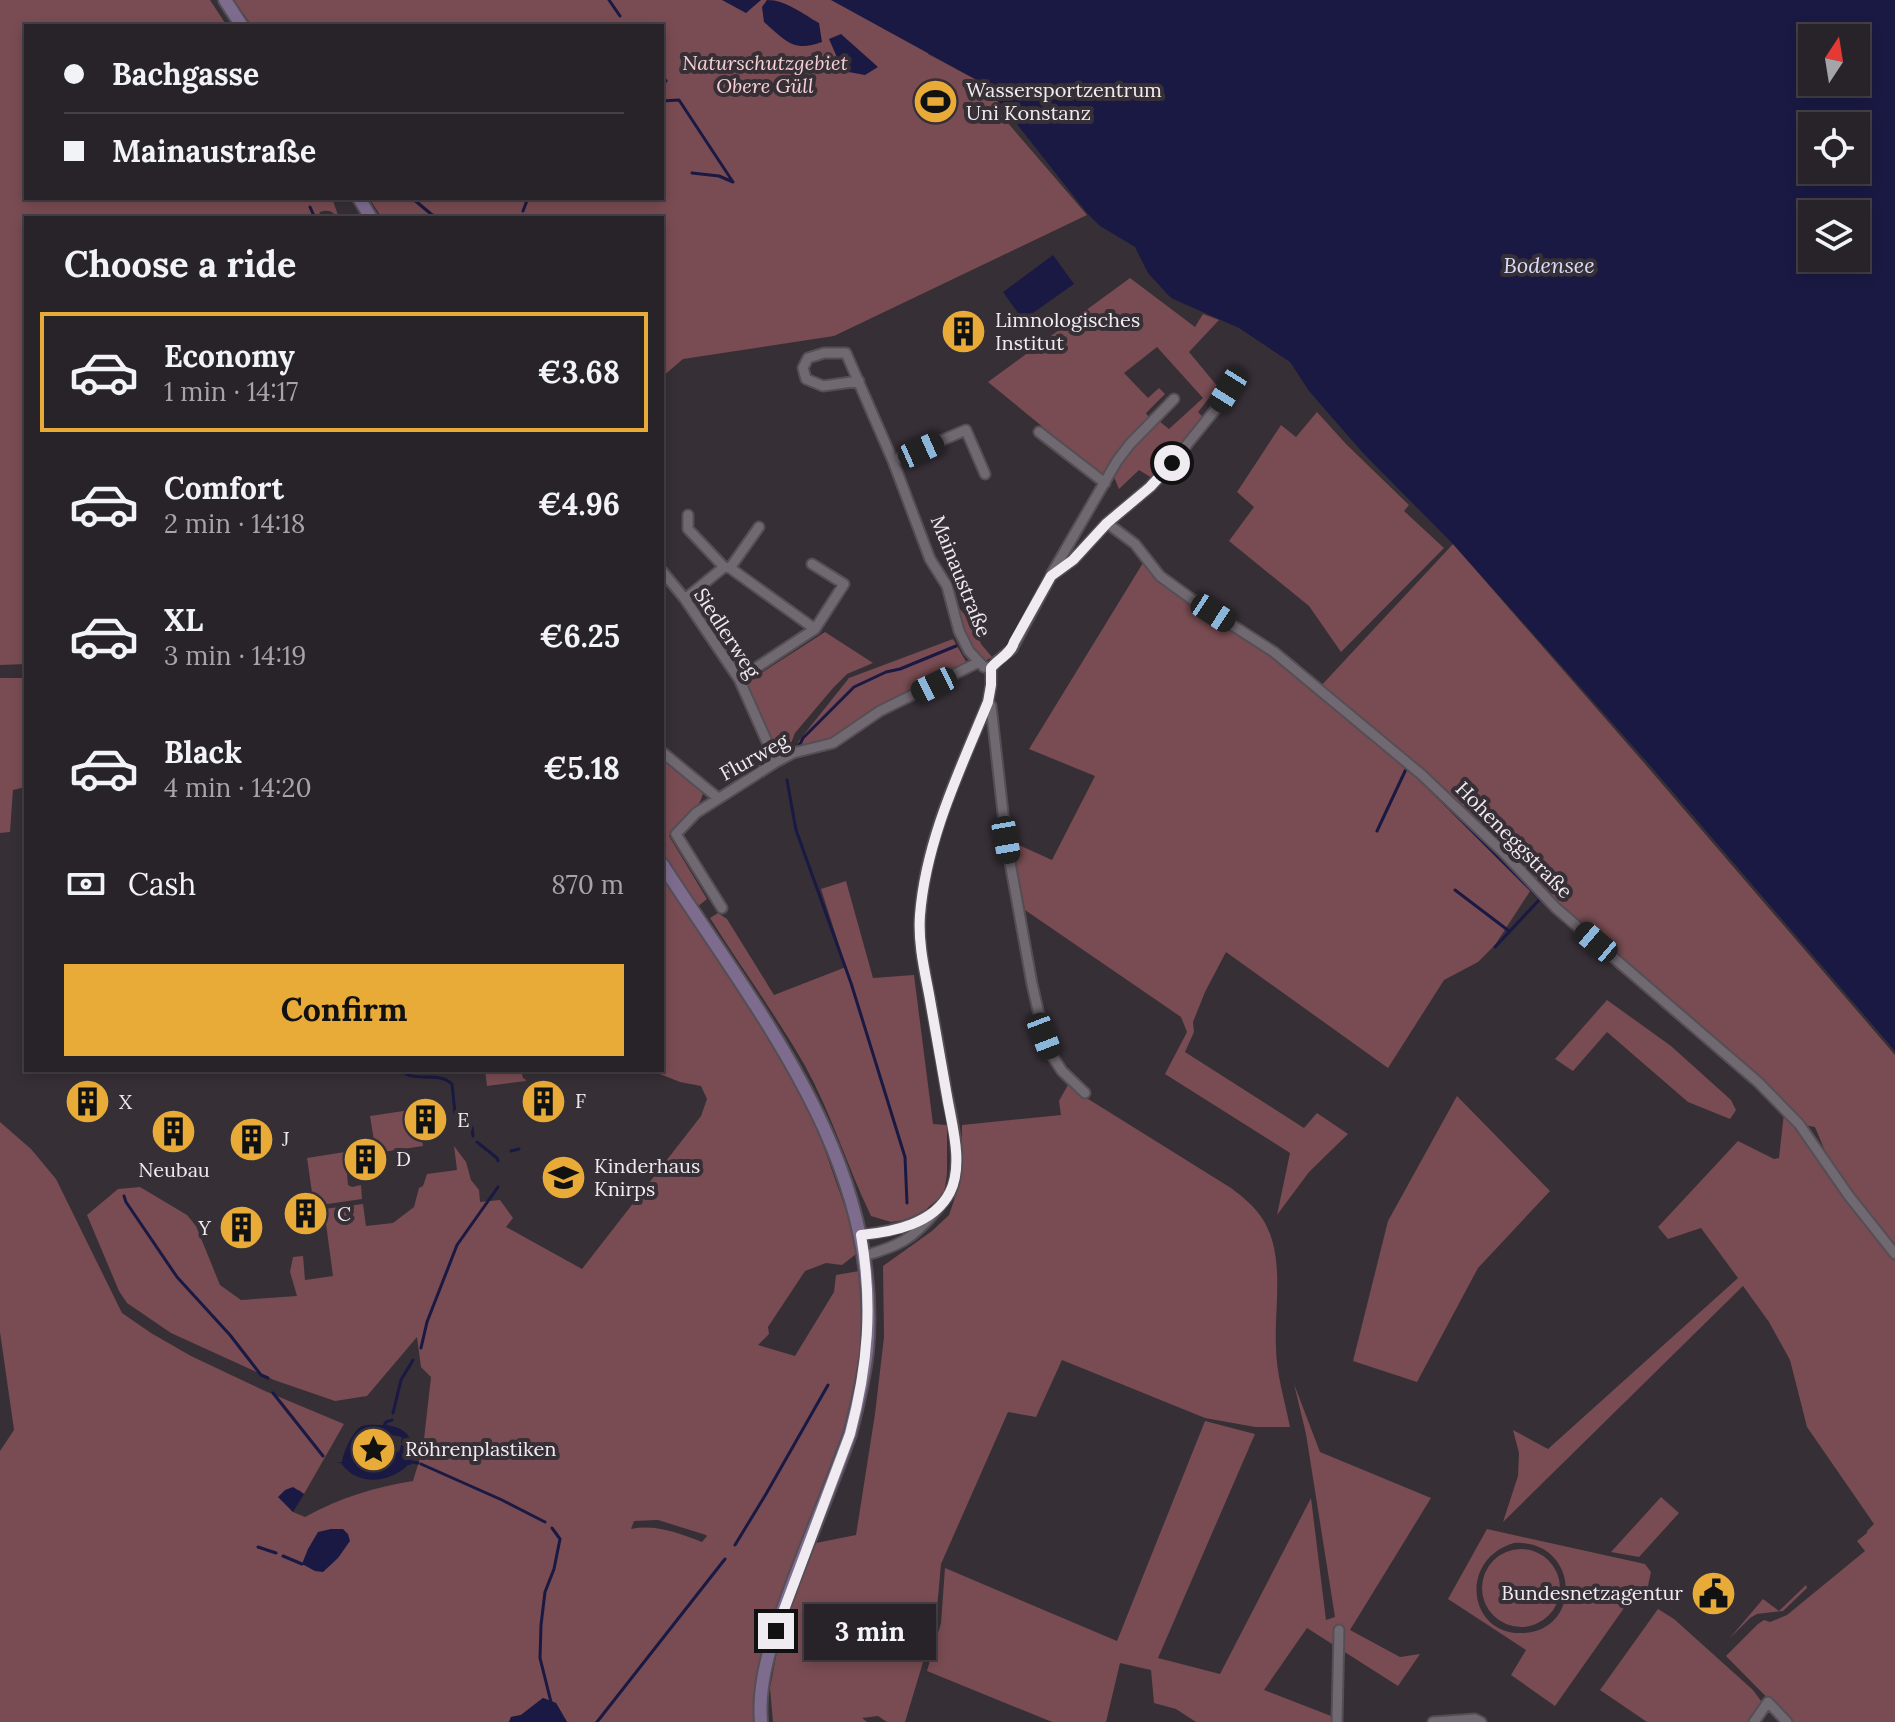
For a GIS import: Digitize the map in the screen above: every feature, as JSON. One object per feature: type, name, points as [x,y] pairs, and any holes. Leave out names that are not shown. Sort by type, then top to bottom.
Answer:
[{"type":"main road","points":[[225,0],[241,24]]},
{"type":"main road","points":[[664,867],[810,1096],[841,1165],[864,1256],[868,1323],[859,1401],[845,1448],[776,1631],[765,1669],[761,1722]]},
{"type":"street","name":"Mainaustraße","points":[[859,381],[823,386],[806,379],[803,368],[808,358],[824,353],[846,353],[859,381],[893,461],[930,559],[947,586],[959,631],[969,651],[979,662],[991,668]]},
{"type":"street","points":[[1051,576],[1073,560],[1107,523],[1150,487],[1219,405],[1237,375]]},
{"type":"street","points":[[864,1256],[887,1249],[916,1233],[950,1192],[956,1167],[952,1123],[920,937],[920,915],[929,860],[946,803],[988,702],[991,668],[1012,649],[1068,543],[1117,461],[1174,399]]},
{"type":"street","points":[[893,461],[966,430],[985,474]]},
{"type":"street","points":[[1039,432],[1105,483]]},
{"type":"street","points":[[688,515],[688,529],[727,568],[815,629]]},
{"type":"street","name":"Hoheneggstraße","points":[[1107,523],[1135,544],[1160,576],[1274,652],[1422,775],[1503,852],[1556,908],[1758,1082],[1799,1124],[1849,1196],[1895,1254]]},
{"type":"street","points":[[685,599],[727,568],[759,527]]},
{"type":"street","points":[[739,679],[815,629],[844,584],[812,564]]},
{"type":"street","name":"Siedlerweg","points":[[664,573],[739,679],[776,762]]},
{"type":"street","name":"Flurweg","points":[[722,908],[676,834],[696,813],[776,762],[793,753],[833,743],[880,711],[979,662]]},
{"type":"street","points":[[988,702],[991,706],[1006,840],[1044,1036],[1062,1071],[1085,1093]]},
{"type":"street","points":[[664,754],[718,798]]},
{"type":"street","points":[[861,1235],[914,1224],[938,1209]]},
{"type":"street","points":[[1337,1722],[1339,1630]]},
{"type":"street","points":[[1754,1722],[1768,1702],[1787,1722]]},
{"type":"street","points":[[1433,1722],[1475,1719],[1481,1722]]},
{"type":"green space","points":[[0,0],[210,0],[226,24],[24,24],[24,200],[333,200],[338,216],[326,211],[320,212],[319,216],[24,216],[24,664],[0,665]]},
{"type":"green space","name":"Naturschutzgebiet Obere Güll","points":[[234,0],[955,0],[928,54],[986,85],[998,102],[995,108],[1087,215],[834,336],[683,359],[664,375],[664,216],[381,216],[370,200],[664,200],[664,24],[251,24]]},
{"type":"green space","points":[[1130,278],[1195,327],[1203,314],[1219,320],[1189,352],[1218,387],[1198,412],[1204,418],[1152,478],[1139,470],[1119,489],[1114,477],[1131,449],[1159,421],[1169,429],[1203,398],[1157,347],[1124,373],[1148,398],[1159,388],[1165,394],[1146,413],[1150,419],[1104,477],[988,382]]},
{"type":"green space","points":[[1317,412],[1409,505],[1404,511],[1444,548],[1341,652],[1309,606],[1229,541],[1254,507],[1237,492],[1281,425],[1296,437]]},
{"type":"green space","points":[[1453,544],[1895,1055],[1895,1722],[1791,1722],[1726,1656],[1758,1624],[1787,1615],[1865,1551],[1857,1541],[1874,1524],[1807,1427],[1790,1360],[1769,1322],[1743,1286],[1503,1522],[1518,1476],[1519,1453],[1513,1430],[1548,1449],[1738,1278],[1701,1228],[1668,1239],[1658,1227],[1738,1141],[1774,1159],[1779,1158],[1784,1113],[1844,1189],[1815,1127],[1799,1124],[1534,885],[1495,945],[1478,962],[1444,980],[1388,1068],[1226,952],[1205,992],[1185,1052],[1304,1128],[1317,1113],[1348,1134],[1309,1172],[1277,1215],[1290,1153],[1165,1074],[1187,1032],[1181,1017],[1025,910],[1012,842],[1052,860],[1095,776],[1029,749],[1146,558],[1161,578],[1319,688]]},
{"type":"green space","points":[[958,607],[972,623],[981,644],[992,657],[985,661],[972,652],[962,631]]},
{"type":"green space","points":[[825,632],[873,663],[847,674],[833,688],[795,733],[787,753],[774,748],[744,684]]},
{"type":"green space","points":[[953,639],[968,665],[914,687],[832,740],[802,747],[798,742],[849,678]]},
{"type":"green space","points":[[0,678],[24,678],[24,787],[13,790],[10,832],[0,833]]},
{"type":"green space","points":[[664,761],[703,793],[698,805],[669,836],[707,899],[697,907],[664,858]]},
{"type":"green space","points":[[664,881],[755,1016],[813,1116],[848,1216],[856,1254],[842,1265],[826,1263],[805,1271],[768,1327],[769,1334],[758,1345],[795,1356],[834,1292],[836,1275],[865,1270],[868,1334],[851,1448],[816,1543],[856,1535],[884,1337],[883,1266],[949,1215],[961,1180],[962,1125],[1061,1115],[1059,1101],[1069,1083],[1085,1097],[1231,1188],[1262,1218],[1274,1248],[1276,1357],[1290,1427],[1255,1427],[1205,1418],[1062,1360],[1036,1417],[1008,1412],[941,1564],[936,1619],[905,1722],[887,1722],[878,1716],[862,1718],[867,1722],[773,1722],[770,1688],[780,1636],[766,1683],[763,1722],[567,1722],[556,1703],[543,1698],[521,1715],[511,1717],[509,1722],[0,1722],[0,1451],[14,1430],[0,1332],[0,1122],[31,1149],[56,1179],[122,1313],[191,1356],[344,1424],[304,1494],[299,1490],[279,1496],[293,1512],[305,1517],[358,1494],[413,1481],[423,1448],[431,1377],[421,1367],[417,1337],[367,1396],[335,1401],[274,1380],[171,1333],[127,1303],[87,1215],[118,1189],[140,1187],[187,1215],[196,1226],[220,1285],[241,1300],[297,1296],[290,1272],[293,1257],[303,1256],[305,1280],[333,1276],[324,1209],[363,1204],[366,1226],[393,1223],[414,1207],[427,1174],[457,1170],[454,1146],[466,1162],[471,1180],[479,1190],[480,1202],[500,1200],[513,1218],[506,1227],[582,1269],[701,1116],[707,1099],[701,1086],[660,1074],[664,1072]],"holes":[[[658,1520],[707,1536],[702,1542],[658,1529],[631,1529],[634,1521]]]},
{"type":"green space","points":[[846,881],[873,978],[914,975],[933,1124],[947,1125],[944,1194],[916,1218],[891,1222],[871,1216],[804,1064],[710,918],[718,913],[727,919],[774,995],[846,967],[821,889]]},
{"type":"green space","points":[[1607,1000],[1671,1046],[1731,1100],[1736,1110],[1730,1119],[1688,1102],[1607,1032],[1573,1071],[1555,1059]]},
{"type":"green space","points":[[485,1072],[522,1072],[526,1081],[487,1086]]},
{"type":"green space","points":[[1457,1096],[1550,1191],[1478,1268],[1417,1382],[1353,1361],[1388,1221]]},
{"type":"green space","points":[[417,1109],[423,1146],[376,1153],[370,1116]]},
{"type":"green space","points":[[345,1152],[348,1185],[361,1185],[362,1199],[314,1206],[307,1158]]},
{"type":"green space","points":[[1294,1384],[1320,1452],[1431,1498],[1350,1630],[1400,1657],[1420,1654],[1398,1686],[1307,1628],[1264,1690],[1331,1716],[1331,1722],[1196,1722],[1176,1709],[1154,1703],[1151,1670],[1120,1663],[1106,1722],[1052,1722],[927,1671],[941,1623],[945,1568],[1117,1641],[1205,1421],[1255,1434],[1158,1658],[1220,1674],[1311,1498],[1326,1620],[1335,1617],[1306,1434]]},
{"type":"green space","points":[[1661,1497],[1679,1513],[1639,1557],[1611,1552]]},
{"type":"green space","points":[[1487,1529],[1645,1564],[1651,1572],[1646,1595],[1636,1591],[1555,1706],[1511,1675],[1526,1650],[1448,1599]],"holes":[[[1514,1543],[1536,1546],[1551,1555],[1561,1569],[1566,1585],[1564,1602],[1556,1617],[1543,1628],[1523,1633],[1505,1631],[1491,1623],[1481,1610],[1477,1596],[1478,1580],[1484,1565],[1496,1552]]]},
{"type":"green space","points":[[1513,1549],[1529,1549],[1543,1555],[1554,1566],[1560,1588],[1554,1610],[1543,1621],[1529,1627],[1513,1627],[1499,1621],[1488,1610],[1482,1596],[1482,1580],[1488,1566],[1499,1555]]},
{"type":"green space","points":[[1806,1585],[1807,1588],[1783,1611],[1757,1614],[1729,1639],[1763,1599],[1779,1611]]},
{"type":"green space","points":[[1658,1609],[1674,1619],[1753,1690],[1761,1701],[1750,1722],[1647,1722],[1600,1690]]},
{"type":"water","points":[[722,0],[761,0],[746,13]]},
{"type":"water","points":[[767,0],[788,5],[819,23],[822,42],[804,46],[784,39],[764,22],[762,7]]},
{"type":"water","name":"Bodensee","points":[[831,0],[1895,0],[1895,1051],[1647,762],[1453,544],[1363,453],[1309,391],[1290,362],[1239,328],[1171,298],[1148,273],[1135,247],[1100,226],[986,85]]},
{"type":"water","points":[[841,34],[878,67],[865,75],[843,71],[829,39]]},
{"type":"water","points":[[1053,255],[1074,284],[1023,320],[1003,292]]},
{"type":"water","points":[[384,1422],[403,1430],[412,1445],[401,1443],[402,1437],[387,1434],[386,1441],[380,1440],[380,1434],[366,1431],[360,1460],[375,1463],[379,1442],[385,1443],[384,1449],[399,1452],[401,1445],[412,1447],[411,1465],[392,1476],[374,1480],[356,1476],[341,1463],[335,1463],[342,1462],[349,1442],[359,1428],[383,1425]]},
{"type":"water","points":[[293,1487],[304,1494],[293,1512],[278,1497]]},
{"type":"water","points":[[343,1529],[350,1541],[338,1558],[323,1572],[302,1564],[318,1532]]},
{"type":"water","points":[[543,1698],[556,1703],[567,1722],[509,1722],[511,1717],[521,1715]]},
{"type":"waterway","points":[[609,0],[620,16]]},
{"type":"waterway","points":[[664,101],[679,100],[733,182]]},
{"type":"waterway","points":[[692,173],[719,176],[733,182]]},
{"type":"waterway","points":[[414,200],[435,216]]},
{"type":"waterway","points":[[523,211],[527,200]]},
{"type":"waterway","points":[[310,207],[314,216]]},
{"type":"waterway","points":[[799,746],[803,738],[854,687],[956,646]]},
{"type":"waterway","points":[[1377,831],[1407,767]]},
{"type":"waterway","points":[[787,780],[796,830],[851,983],[905,1157],[907,1203]]},
{"type":"waterway","points":[[1421,780],[1540,899],[1495,947]]},
{"type":"waterway","points":[[1455,890],[1509,931]]},
{"type":"waterway","points":[[1550,909],[1556,914]]},
{"type":"waterway","points":[[1564,922],[1577,932]]},
{"type":"waterway","points":[[405,1072],[411,1076],[441,1078],[452,1084],[455,1113]]},
{"type":"waterway","points":[[472,1127],[473,1136]]},
{"type":"waterway","points":[[477,1142],[498,1161]]},
{"type":"waterway","points":[[511,1151],[519,1149]]},
{"type":"waterway","points":[[421,1348],[427,1322],[457,1245],[498,1187]]},
{"type":"waterway","points":[[124,1196],[177,1277],[230,1335],[261,1375],[268,1378]]},
{"type":"waterway","points":[[393,1413],[401,1380],[413,1360]]},
{"type":"waterway","points":[[735,1545],[828,1385]]},
{"type":"waterway","points":[[273,1393],[323,1456]]},
{"type":"waterway","points":[[386,1422],[392,1420]]},
{"type":"waterway","points":[[412,1462],[418,1463]]},
{"type":"waterway","points":[[421,1464],[545,1522]]},
{"type":"waterway","points":[[551,1702],[540,1658],[545,1592],[560,1539],[552,1528]]},
{"type":"waterway","points":[[258,1547],[276,1553]]},
{"type":"waterway","points":[[283,1556],[302,1564]]},
{"type":"waterway","points":[[597,1722],[725,1559]]},
{"type":"place","name":"Wassersportzentrum Uni Konstanz","points":[[935,102]]},
{"type":"place","name":"Limnologisches Institut","points":[[964,331]]},
{"type":"place","name":"F","points":[[544,1101]]},
{"type":"place","name":"X","points":[[88,1102]]},
{"type":"place","name":"E","points":[[426,1120]]},
{"type":"place","name":"Neubau","points":[[174,1131]]},
{"type":"place","name":"J","points":[[251,1139]]},
{"type":"place","name":"D","points":[[365,1159]]},
{"type":"place","name":"Kinderhaus Knirps","points":[[563,1178]]},
{"type":"place","name":"C","points":[[306,1214]]},
{"type":"place","name":"Y","points":[[242,1228]]},
{"type":"place","name":"Röhrenplastiken","points":[[374,1449]]},
{"type":"place","name":"Bundesnetzagentur","points":[[1714,1593]]},
{"type":"route","points":[[776,1631],[850,1434],[859,1401],[868,1323],[861,1235],[914,1224],[938,1209],[954,1180],[954,1133],[925,971],[920,915],[929,860],[946,803],[988,702],[991,668],[1012,649],[1051,576],[1073,560],[1107,523],[1150,487],[1172,463]]}]
